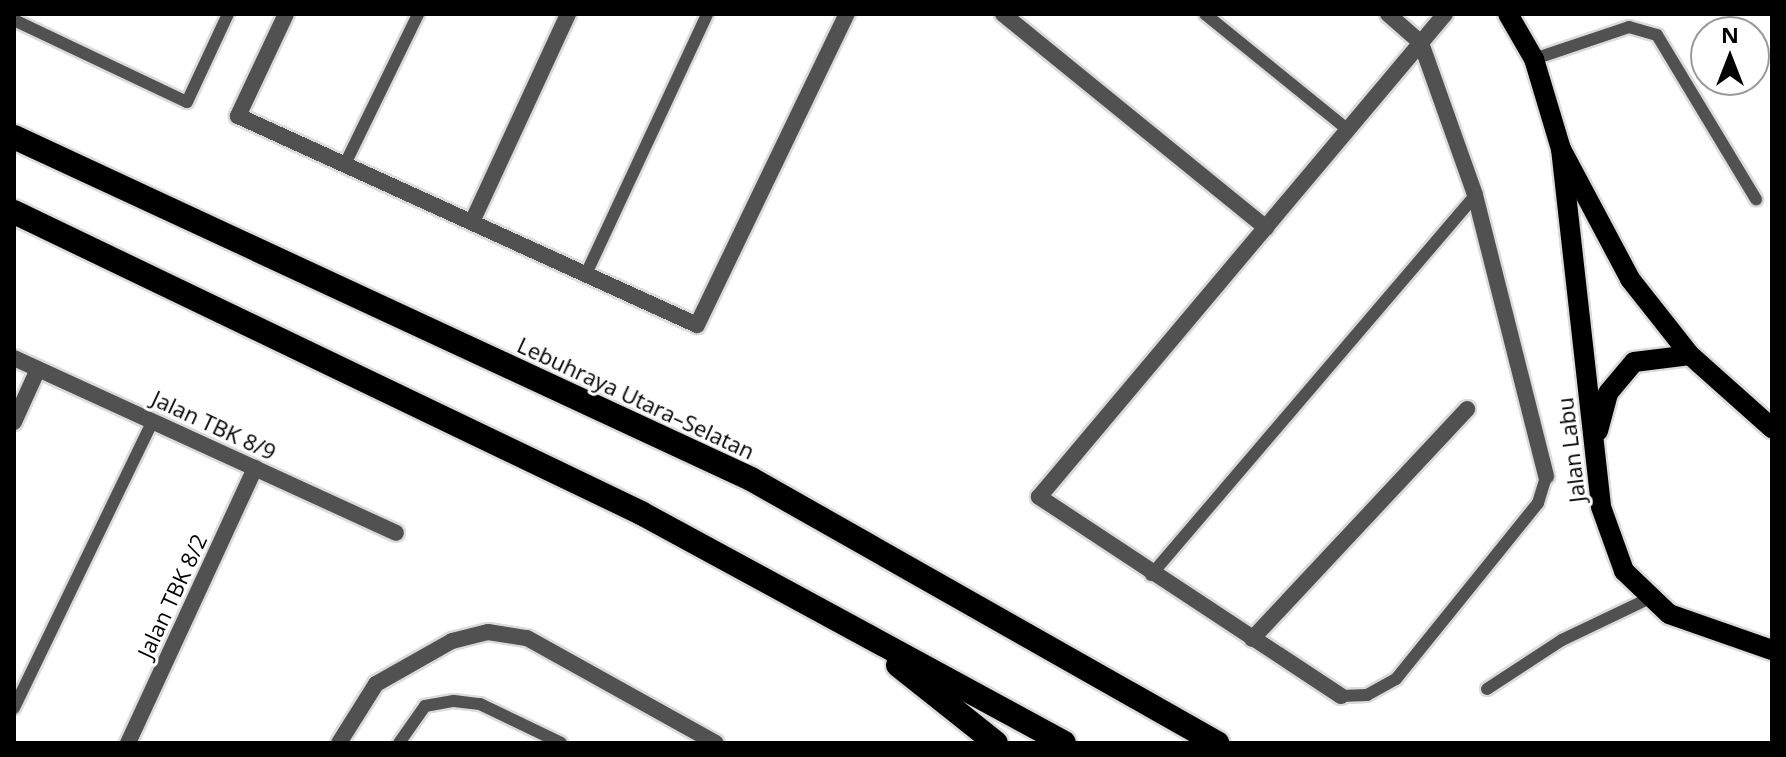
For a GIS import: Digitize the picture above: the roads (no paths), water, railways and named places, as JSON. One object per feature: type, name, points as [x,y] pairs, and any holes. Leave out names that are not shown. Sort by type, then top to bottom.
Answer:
[{"type":"highway","name":"Lebuhraya Utara–Selatan","points":[[14,137],[751,479],[1217,743]]},
{"type":"highway","points":[[14,212],[571,478],[843,621],[1064,743]]},
{"type":"highway","points":[[843,621],[996,743]]},
{"type":"main road","name":"Jalan Labu","points":[[1508,14],[1534,59],[1561,149],[1601,507],[1624,571],[1669,614],[1723,638],[1772,650]]},
{"type":"main road","name":"Jalan Labu","points":[[1561,149],[1630,279],[1690,355],[1772,428]]},
{"type":"main road","points":[[1594,443],[1608,393],[1634,362],[1690,355]]},
{"type":"street","points":[[286,14],[238,116],[697,325],[847,14]]},
{"type":"street","points":[[472,222],[568,14]]},
{"type":"street","points":[[1003,14],[1266,228]]},
{"type":"street","points":[[1388,14],[1421,43],[1475,195],[1546,476]]},
{"type":"street","points":[[1341,696],[1151,575],[1039,497],[1445,14]]},
{"type":"street","name":"Jalan TBK 8/9","points":[[14,358],[396,533]]},
{"type":"street","points":[[14,422],[38,369]]},
{"type":"street","points":[[1252,639],[1467,409]]},
{"type":"street","name":"Jalan TBK 8/2","points":[[128,743],[255,468]]},
{"type":"street","points":[[339,743],[376,684],[452,641],[488,632],[527,638],[716,743]]},
{"type":"lane","points":[[14,20],[187,102],[228,14]]},
{"type":"lane","points":[[345,164],[418,14]]},
{"type":"lane","points":[[586,274],[707,14]]},
{"type":"lane","points":[[1205,14],[1348,130]]},
{"type":"lane","points":[[1534,59],[1629,27],[1657,35],[1756,199]]},
{"type":"lane","points":[[1151,575],[1475,195]]},
{"type":"lane","points":[[14,708],[153,421]]},
{"type":"lane","points":[[1341,696],[1367,695],[1396,679],[1538,503],[1546,476]]},
{"type":"lane","points":[[1487,689],[1562,640],[1652,597]]},
{"type":"lane","points":[[399,743],[425,706],[454,701],[480,704],[561,743]]}]
